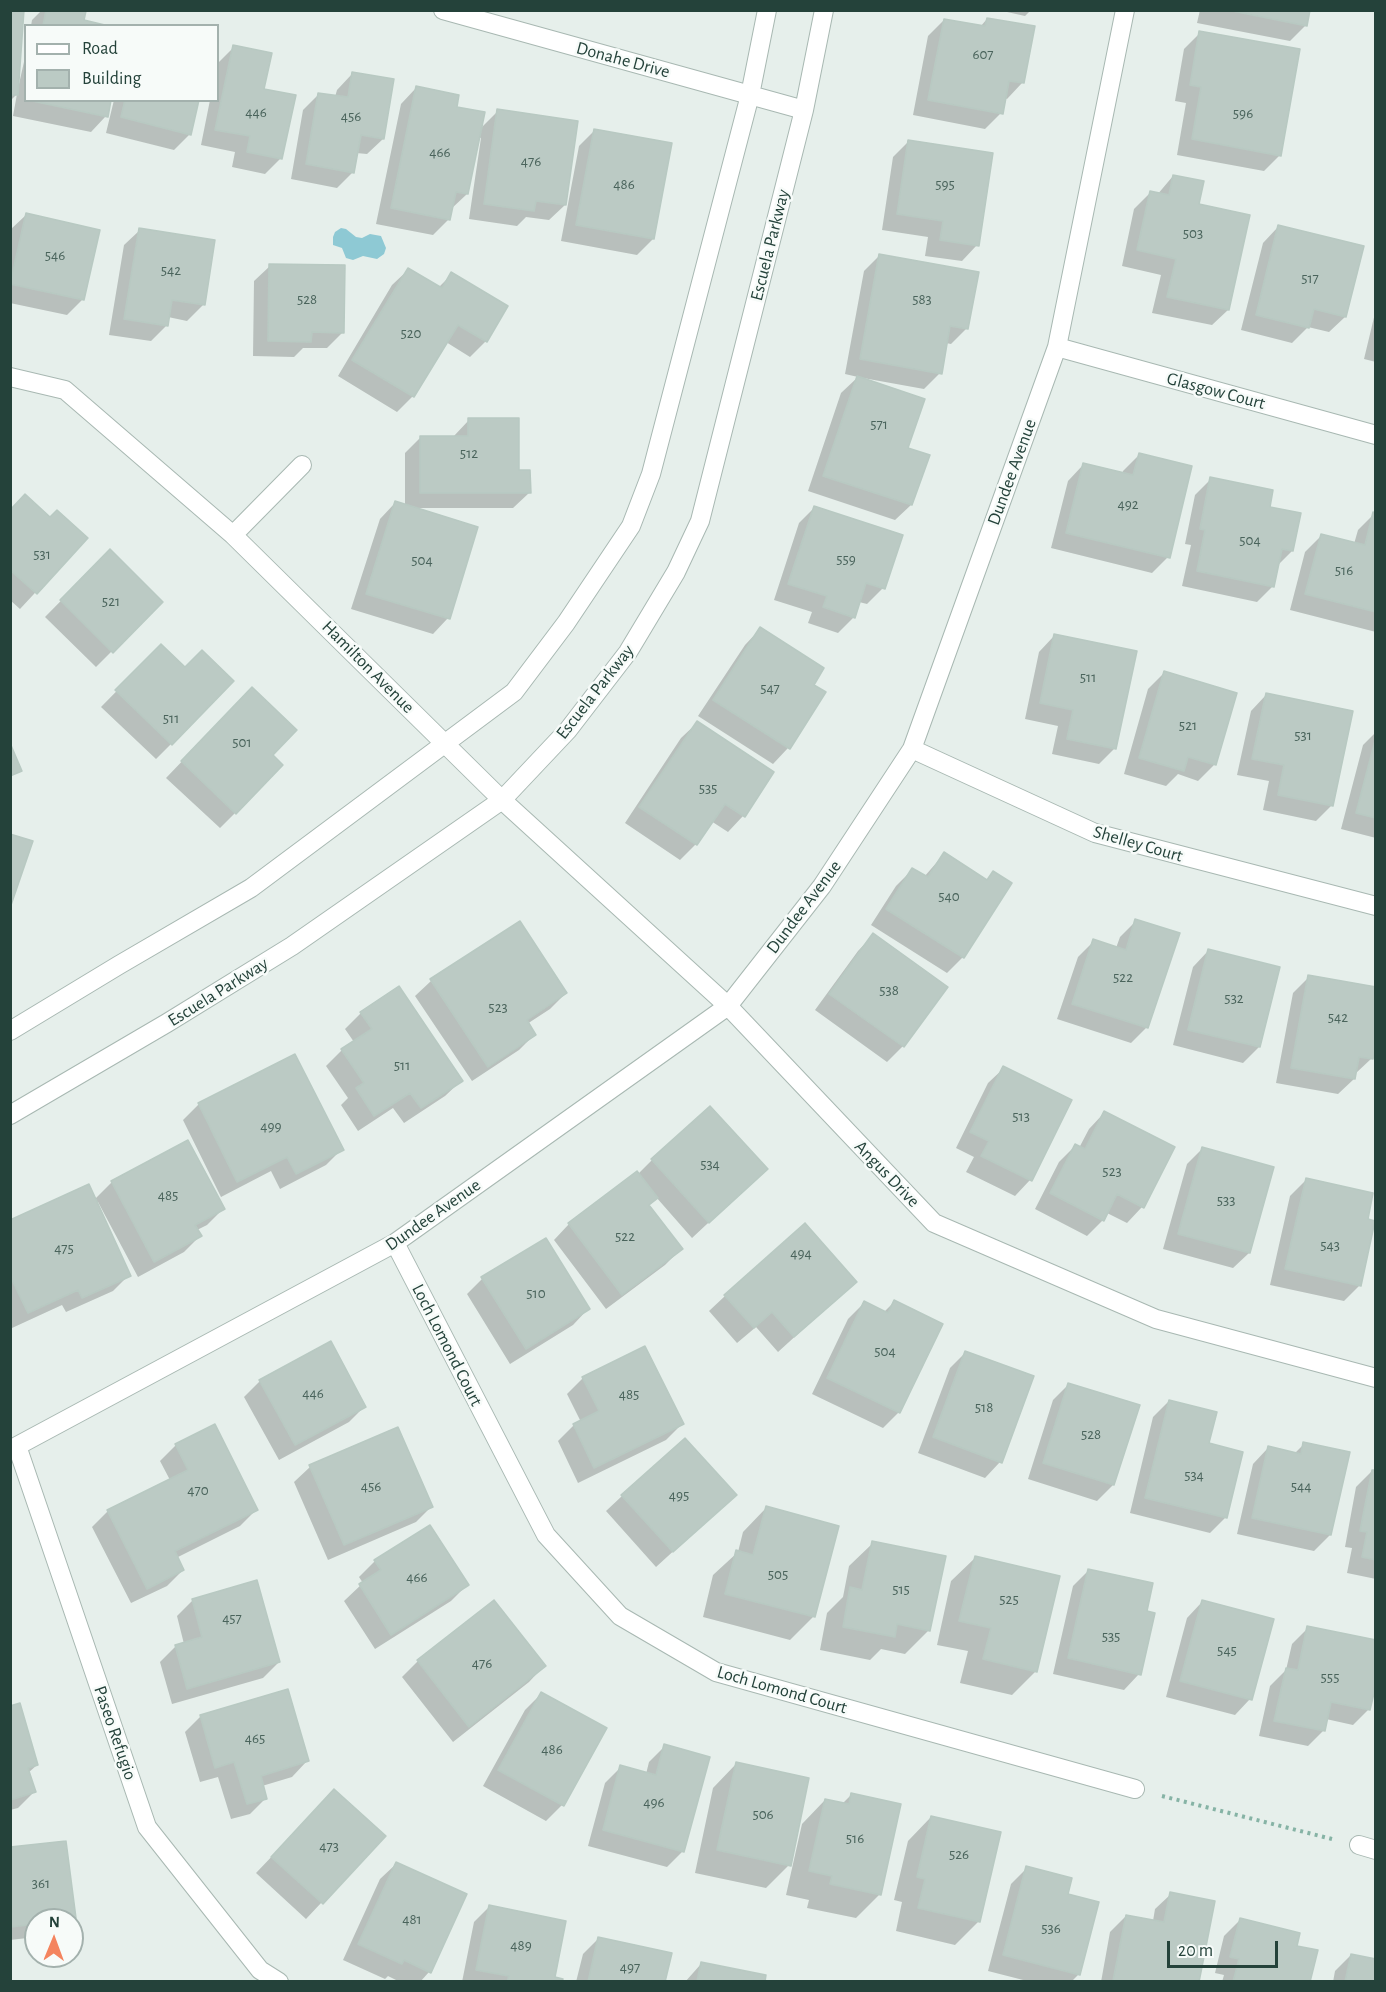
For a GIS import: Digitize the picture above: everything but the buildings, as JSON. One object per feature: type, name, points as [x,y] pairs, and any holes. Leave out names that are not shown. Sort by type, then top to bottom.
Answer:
[{"type":"street","name":"Donahe Drive","points":[[443,10],[804,110]]},
{"type":"street","points":[[10,1031],[251,888],[514,692],[566,623],[631,526],[651,474],[750,95],[767,10]]},
{"type":"street","name":"Escuela Parkway","points":[[10,1115],[167,1023],[291,946],[502,800],[568,730],[628,652],[676,572],[700,521],[804,110],[824,10]]},
{"type":"street","name":"Dundee Avenue","points":[[17,1446],[395,1243],[728,1005],[822,886],[912,749],[1057,347],[1125,10]]},
{"type":"street","name":"Glasgow Court","points":[[1057,347],[1376,435]]},
{"type":"street","name":"Hamilton Avenue","points":[[10,376],[65,390],[233,535],[502,800]]},
{"type":"street","points":[[233,535],[302,465]]},
{"type":"street","name":"Shelley Court","points":[[912,749],[1095,834],[1376,906]]},
{"type":"street","name":"Angus Drive","points":[[502,800],[728,1005],[934,1223],[1156,1319],[1376,1378]]},
{"type":"street","name":"Loch Lomond Court","points":[[395,1243],[546,1535],[620,1617],[716,1672],[1135,1789]]},
{"type":"street","name":"Paseo Refugio","points":[[17,1446],[147,1827],[260,1970],[279,1982]]},
{"type":"path","points":[[1135,1789],[1367,1847]]},
{"type":"water","points":[[341,228],[356,237],[362,238],[370,234],[381,236],[386,248],[384,254],[377,259],[363,256],[353,260],[346,258],[342,248],[333,245],[335,232]]}]
